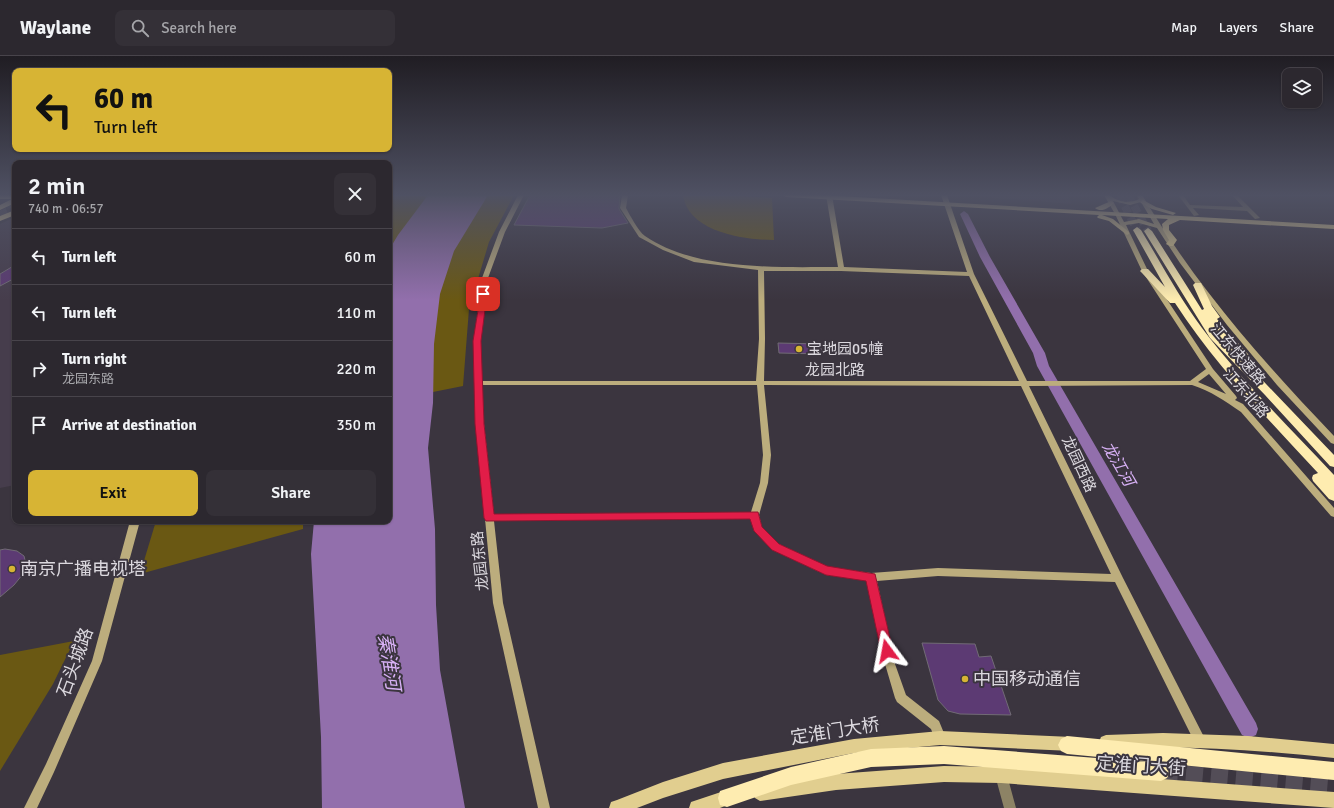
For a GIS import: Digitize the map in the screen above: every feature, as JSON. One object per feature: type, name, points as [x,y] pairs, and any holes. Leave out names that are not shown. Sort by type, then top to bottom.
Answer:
[{"type":"highway","name":"江东快速路","points":[[1137,231],[1176,279],[1214,336],[1270,392],[1334,464]]},
{"type":"highway","name":"江东快速路","points":[[1137,231],[1188,317],[1228,368],[1334,483]]},
{"type":"highway","points":[[1145,271],[1188,317]]},
{"type":"highway","points":[[1176,279],[1238,348],[1266,382],[1330,445]]},
{"type":"highway","points":[[1198,285],[1207,306],[1238,348]]},
{"type":"highway","points":[[1228,368],[1249,401],[1334,496]]},
{"type":"highway","points":[[1067,745],[1334,771]]},
{"type":"highway","points":[[727,798],[791,776],[870,758],[944,755],[1161,772]]},
{"type":"main road","points":[[1166,230],[1173,240],[1170,244]]},
{"type":"main road","name":"定淮门大桥","points":[[617,808],[663,790],[723,771],[854,746],[940,738],[1067,745]]},
{"type":"main road","name":"定淮门大街","points":[[1067,745],[1123,741],[1199,739],[1284,745],[1334,751]]},
{"type":"main road","name":"定淮门大街","points":[[727,798],[836,782],[944,774],[1001,775],[1334,800]]},
{"type":"main road","points":[[697,808],[727,798]]},
{"type":"street","name":"龙园东路","points":[[503,230],[485,278],[477,341],[480,424],[498,603],[544,808]]},
{"type":"street","points":[[637,230],[641,236],[665,249],[694,260],[761,269],[841,269],[972,274]]},
{"type":"street","points":[[835,230],[841,269]]},
{"type":"street","name":"龙园西路","points":[[956,230],[972,274],[1118,578],[1199,739]]},
{"type":"street","name":"江东北路","points":[[1162,230],[1198,285],[1330,445]]},
{"type":"street","name":"江东北路","points":[[1137,231],[1145,271],[1210,370],[1334,514]]},
{"type":"street","points":[[761,269],[762,339],[760,382],[767,455],[764,483],[755,515],[758,528],[776,547],[826,571],[871,577],[938,572],[1118,578]]},
{"type":"street","points":[[1192,383],[1210,370]]},
{"type":"street","name":"龙园北路","points":[[479,383],[1192,383],[1210,388],[1225,396],[1243,410]]},
{"type":"street","points":[[489,518],[755,515]]},
{"type":"street","name":"石头城路","points":[[30,808],[50,768],[97,661],[134,524]]},
{"type":"street","points":[[871,577],[890,664],[901,698],[935,725],[940,738]]},
{"type":"street","points":[[1001,775],[1010,808]]},
{"type":"shaded area","points":[[0,230],[12,230],[12,486],[0,488]]},
{"type":"shaded area","points":[[392,230],[495,230],[489,242],[469,309],[463,386],[433,392],[392,376],[392,247],[394,243],[392,246]]},
{"type":"shaded area","points":[[717,230],[774,230],[774,240],[733,236]]},
{"type":"shaded area","points":[[155,524],[303,524],[303,529],[140,574]]},
{"type":"shaded area","points":[[74,641],[53,684],[0,771],[0,655]]},
{"type":"water","name":"秦淮河","points":[[402,230],[467,230],[454,251],[440,294],[434,344],[433,403],[428,448],[435,529],[436,605],[440,670],[465,808],[322,808],[321,737],[311,554],[314,524],[392,524],[392,245]]},
{"type":"building","points":[[12,267],[12,280],[0,286],[0,274]]},
{"type":"building","name":"宝地园05幢","points":[[778,343],[820,344],[822,354],[779,353]]},
{"type":"building","name":"南京广播电视塔","points":[[5,549],[17,551],[24,556],[26,564],[23,574],[14,585],[0,597],[0,550]]},
{"type":"building","name":"中国移动通信","points":[[922,643],[975,644],[979,657],[991,656],[1011,715],[960,714],[948,711],[938,700]]},
{"type":"waterway","name":"龙江河","points":[[972,230],[985,257],[1039,353],[1043,366],[1249,729]]},
{"type":"tunnel","points":[[1161,772],[1334,787]]},
{"type":"place","name":"宝地园05幢","points":[[799,349]]},
{"type":"place","name":"南京广播电视塔","points":[[12,569]]},
{"type":"place","name":"中国移动通信","points":[[965,679]]},
{"type":"route","points":[[483,294],[477,341],[480,424],[489,518],[755,515],[758,528],[776,547],[826,571],[871,577],[887,651]]}]
